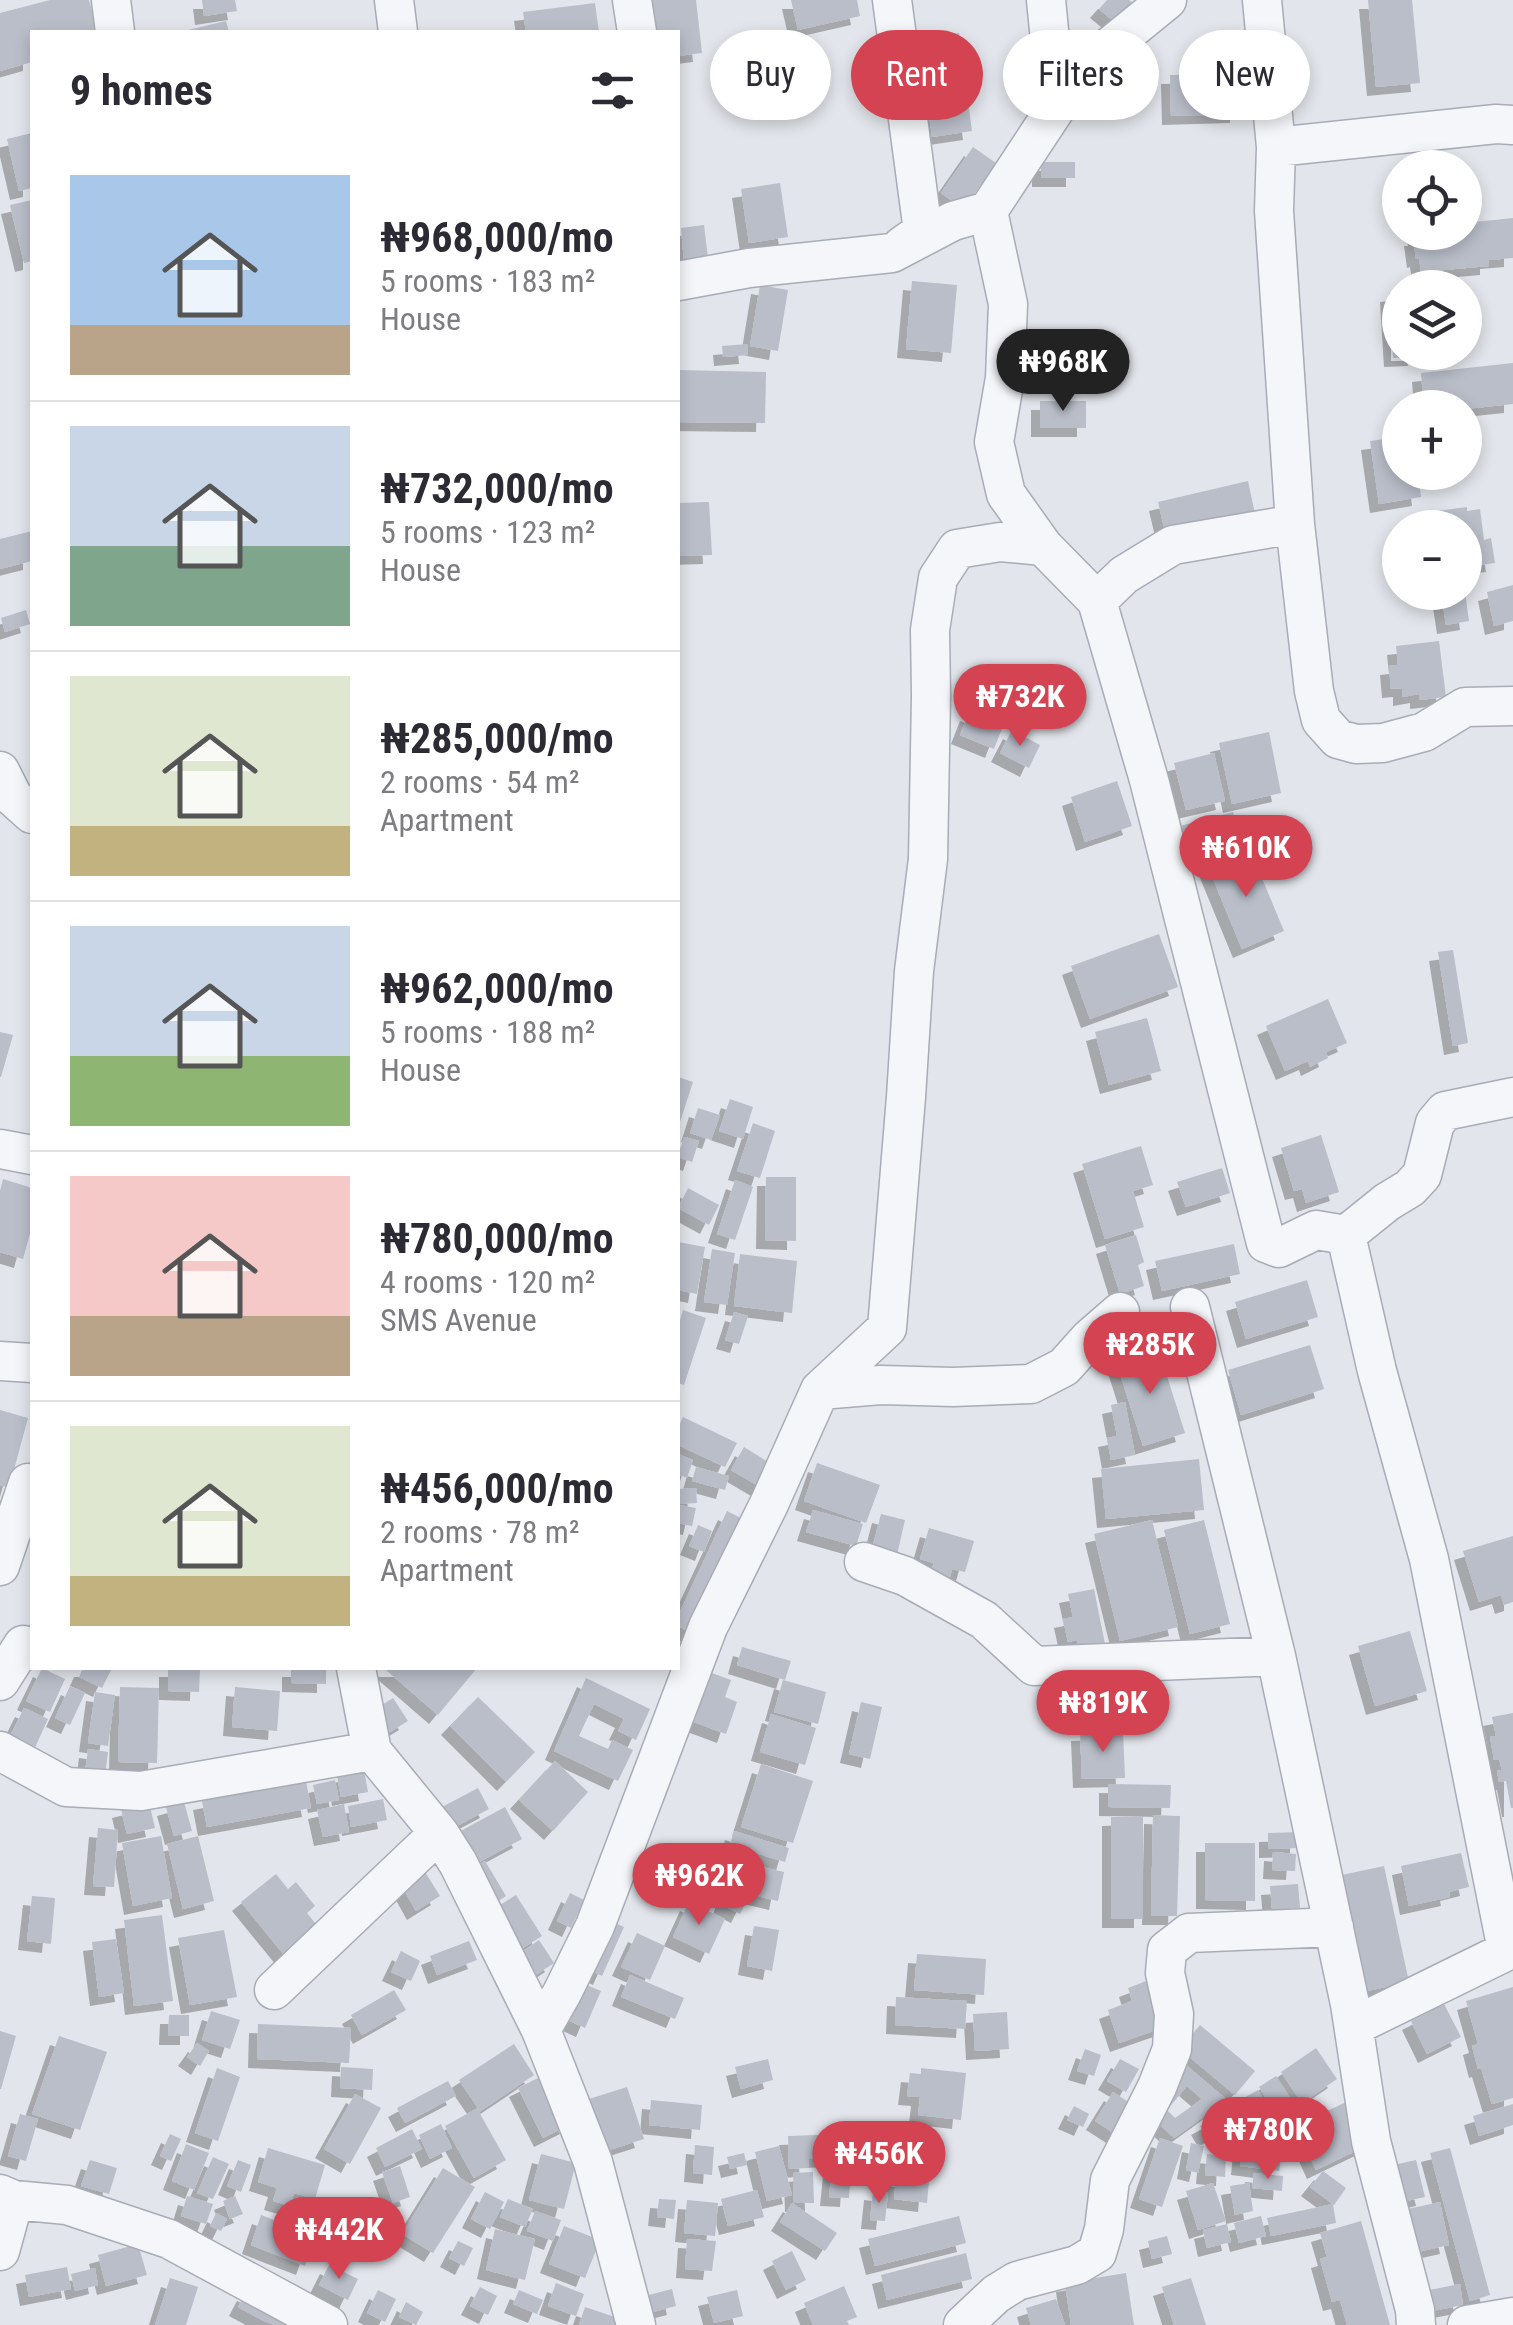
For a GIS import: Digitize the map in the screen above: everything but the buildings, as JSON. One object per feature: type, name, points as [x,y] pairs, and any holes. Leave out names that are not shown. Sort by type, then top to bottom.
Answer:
[{"type":"street","points":[[112,0],[115,30]]},
{"type":"street","points":[[394,0],[398,30]]},
{"type":"street","points":[[632,0],[637,30]]},
{"type":"street","points":[[892,0],[922,231],[892,254]]},
{"type":"street","points":[[1046,0],[1049,30]]},
{"type":"street","points":[[1131,30],[1167,0]]},
{"type":"street","points":[[1262,0],[1276,147],[1274,211],[1295,524],[1314,691],[1321,720],[1338,738],[1356,744],[1383,744],[1424,732],[1466,707],[1513,706]]},
{"type":"street","points":[[680,282],[749,268],[892,254],[953,220],[988,211],[1049,120]]},
{"type":"street","points":[[1276,147],[1496,124],[1513,126]]},
{"type":"street","points":[[988,211],[1008,304],[1005,378],[994,442],[1006,494],[1043,546],[1097,601],[1149,780],[1266,1243],[1278,1248],[1316,1230],[1346,1234],[1422,1175],[1435,1123],[1445,1111],[1513,1097]]},
{"type":"street","points":[[1097,601],[1124,574],[1173,545],[1295,524]]},
{"type":"street","points":[[541,2030],[594,1926],[708,1627],[820,1390],[887,1328],[914,972],[928,859],[930,630],[938,578],[957,549],[1000,542],[1043,546]]},
{"type":"street","points":[[0,1149],[30,1155]]},
{"type":"street","points":[[1346,1234],[1377,1371],[1428,1559],[1510,1949],[1354,2026]]},
{"type":"street","points":[[1190,1307],[1276,1656],[1354,2026],[1371,2141],[1416,2325]]},
{"type":"street","points":[[820,1390],[881,1385],[1030,1384],[1064,1367],[1120,1312]]},
{"type":"street","points":[[0,1360],[30,1363]]},
{"type":"street","points":[[0,1566],[28,1483]]},
{"type":"street","points":[[864,1562],[905,1576],[984,1620],[1034,1666],[1276,1656]]},
{"type":"street","points":[[0,1681],[24,1645]]},
{"type":"street","points":[[356,1670],[372,1751],[440,1833],[541,2030],[594,2162],[636,2325]]},
{"type":"street","points":[[0,1752],[66,1787],[142,1792],[372,1751]]},
{"type":"street","points":[[274,1990],[440,1833]]},
{"type":"street","points":[[963,2325],[996,2294],[1017,2281],[1077,2266],[1096,2253],[1104,2229],[1110,2180],[1172,2050],[1174,2014],[1164,1974],[1167,1950],[1189,1933],[1334,1927]]},
{"type":"street","points":[[0,2251],[7,2197],[67,2204],[169,2239],[328,2325]]},
{"type":"street","points":[[1467,2325],[1513,2317]]}]
